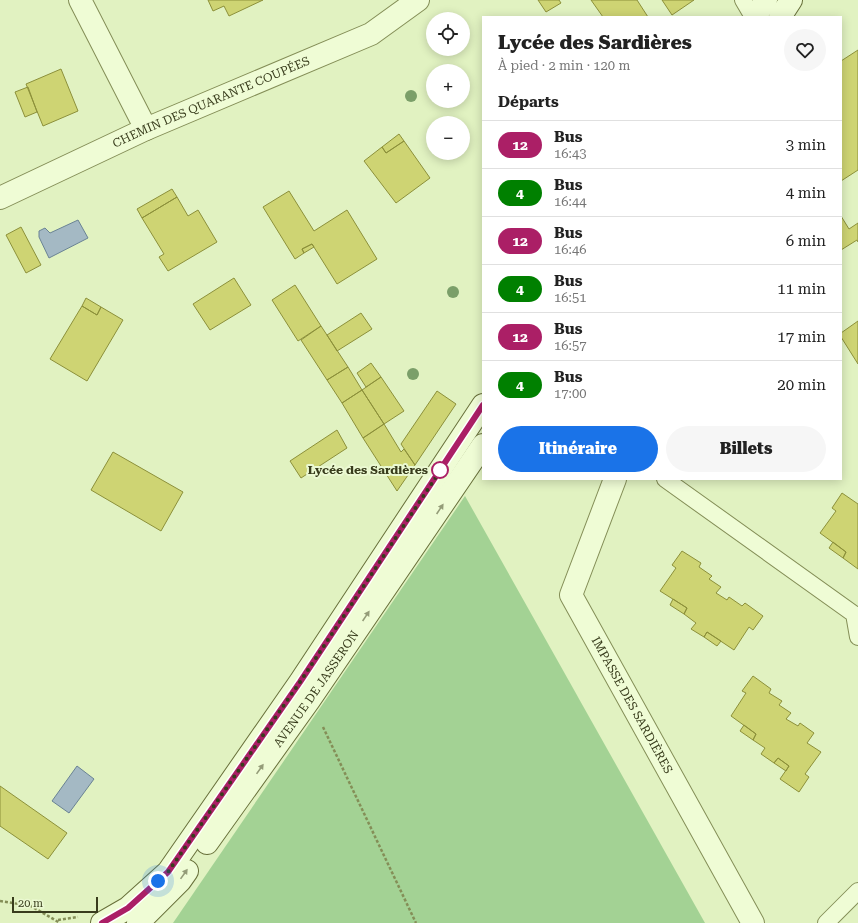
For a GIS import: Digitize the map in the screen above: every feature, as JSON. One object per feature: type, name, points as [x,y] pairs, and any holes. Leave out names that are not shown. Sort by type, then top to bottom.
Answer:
[{"type":"main road","points":[[80,0],[146,129]]},
{"type":"main road","name":"CHEMIN DES QUARANTE COUPÉES","points":[[0,198],[146,129],[371,34],[418,0]]},
{"type":"main road","points":[[755,16],[766,0]]},
{"type":"main road","points":[[781,16],[791,0]]},
{"type":"main road","name":"AVENUE DE JASSERON","points":[[102,923],[128,908],[168,872],[300,682],[482,407]]},
{"type":"main road","name":"AVENUE DE JASSERON","points":[[138,923],[180,880],[310,699],[482,446]]},
{"type":"main road","name":"IMPASSE DES SARDIÈRES","points":[[615,480],[571,595],[753,923]]},
{"type":"lane","points":[[744,0],[753,16]]},
{"type":"lane","points":[[666,480],[856,615],[858,637]]},
{"type":"lane","points":[[826,923],[858,891]]},
{"type":"path","points":[[310,699],[416,923]]},
{"type":"path","points":[[0,901],[31,906],[60,923]]},
{"type":"green space","points":[[465,496],[705,923],[173,923]]},
{"type":"water","points":[[78,220],[88,238],[49,258],[39,237],[39,231],[45,228],[50,233]]},
{"type":"water","points":[[77,766],[94,779],[69,813],[52,801]]},
{"type":"building","points":[[208,0],[263,0],[229,16],[224,6],[213,11]]},
{"type":"building","points":[[538,0],[559,0],[561,3],[546,12]]},
{"type":"building","points":[[591,0],[637,0],[647,16],[602,16]]},
{"type":"building","points":[[662,0],[694,0],[672,15]]},
{"type":"building","points":[[858,50],[858,170],[842,180],[842,60]]},
{"type":"building","points":[[61,69],[78,111],[43,126],[26,84]]},
{"type":"building","points":[[28,87],[37,112],[25,117],[15,92]]},
{"type":"building","points":[[399,134],[404,141],[386,153],[382,147]]},
{"type":"building","points":[[404,141],[430,178],[396,203],[364,161],[382,147],[386,153]]},
{"type":"building","points":[[172,189],[177,197],[142,218],[137,209]]},
{"type":"building","points":[[289,191],[314,231],[347,210],[377,259],[337,284],[312,244],[302,249],[304,253],[295,259],[263,207]]},
{"type":"building","points":[[177,197],[188,216],[198,210],[217,242],[168,271],[159,257],[164,254],[142,218]]},
{"type":"building","points":[[842,218],[849,229],[858,223],[858,242],[857,240],[842,249]]},
{"type":"building","points":[[21,227],[41,265],[26,273],[6,235]]},
{"type":"building","points":[[312,244],[314,247],[304,253],[302,249]]},
{"type":"building","points":[[234,278],[251,305],[210,330],[193,304]]},
{"type":"building","points":[[295,285],[321,326],[298,341],[272,300]]},
{"type":"building","points":[[86,298],[101,307],[97,315],[82,306]]},
{"type":"building","points":[[82,306],[97,315],[101,307],[123,320],[87,381],[50,359]]},
{"type":"building","points":[[361,313],[372,329],[337,351],[327,335]]},
{"type":"building","points":[[858,321],[858,364],[842,339],[842,332]]},
{"type":"building","points":[[321,326],[348,367],[327,380],[301,340]]},
{"type":"building","points":[[371,363],[381,377],[366,387],[357,373]]},
{"type":"building","points":[[348,367],[362,390],[342,403],[327,380]]},
{"type":"building","points":[[381,377],[404,411],[384,424],[362,390]]},
{"type":"building","points":[[362,390],[384,424],[363,438],[342,403]]},
{"type":"building","points":[[437,391],[456,404],[415,465],[401,444]]},
{"type":"building","points":[[384,424],[401,452],[404,449],[415,465],[397,491],[363,438]]},
{"type":"building","points":[[337,430],[347,448],[301,478],[290,461]]},
{"type":"building","points":[[113,452],[183,492],[161,531],[91,490]]},
{"type":"building","points":[[842,493],[858,504],[858,569],[843,558],[846,552],[820,533],[836,511],[832,508]]},
{"type":"building","points":[[833,542],[846,552],[843,558],[829,548]]},
{"type":"building","points":[[682,551],[701,563],[699,567],[712,576],[709,579],[721,587],[716,593],[727,600],[729,597],[742,606],[745,603],[763,616],[753,630],[749,627],[734,650],[707,632],[704,637],[691,629],[696,623],[684,614],[687,608],[660,591],[676,568],[672,565]]},
{"type":"building","points":[[673,599],[687,608],[684,614],[670,605]]},
{"type":"building","points":[[707,632],[721,641],[717,646],[704,637]]},
{"type":"building","points":[[753,676],[771,689],[769,693],[782,701],[779,705],[791,713],[786,719],[798,726],[800,723],[814,733],[807,743],[821,752],[805,774],[809,777],[799,792],[780,779],[789,766],[778,758],[774,763],[761,754],[765,748],[753,740],[756,734],[731,716],[746,693],[742,691]]},
{"type":"building","points":[[744,725],[756,734],[753,740],[740,731]]},
{"type":"building","points":[[778,758],[789,766],[786,771],[774,763]]},
{"type":"building","points":[[0,786],[67,833],[48,859],[0,826]]},
{"type":"bus line","name":"12","points":[[102,923],[128,908],[168,872],[300,682],[482,407]]},
{"type":"place","name":"Lycée des Sardières","points":[[440,470]]},
{"type":"route","points":[[158,881],[168,872],[300,682],[444,465],[440,470]]}]
